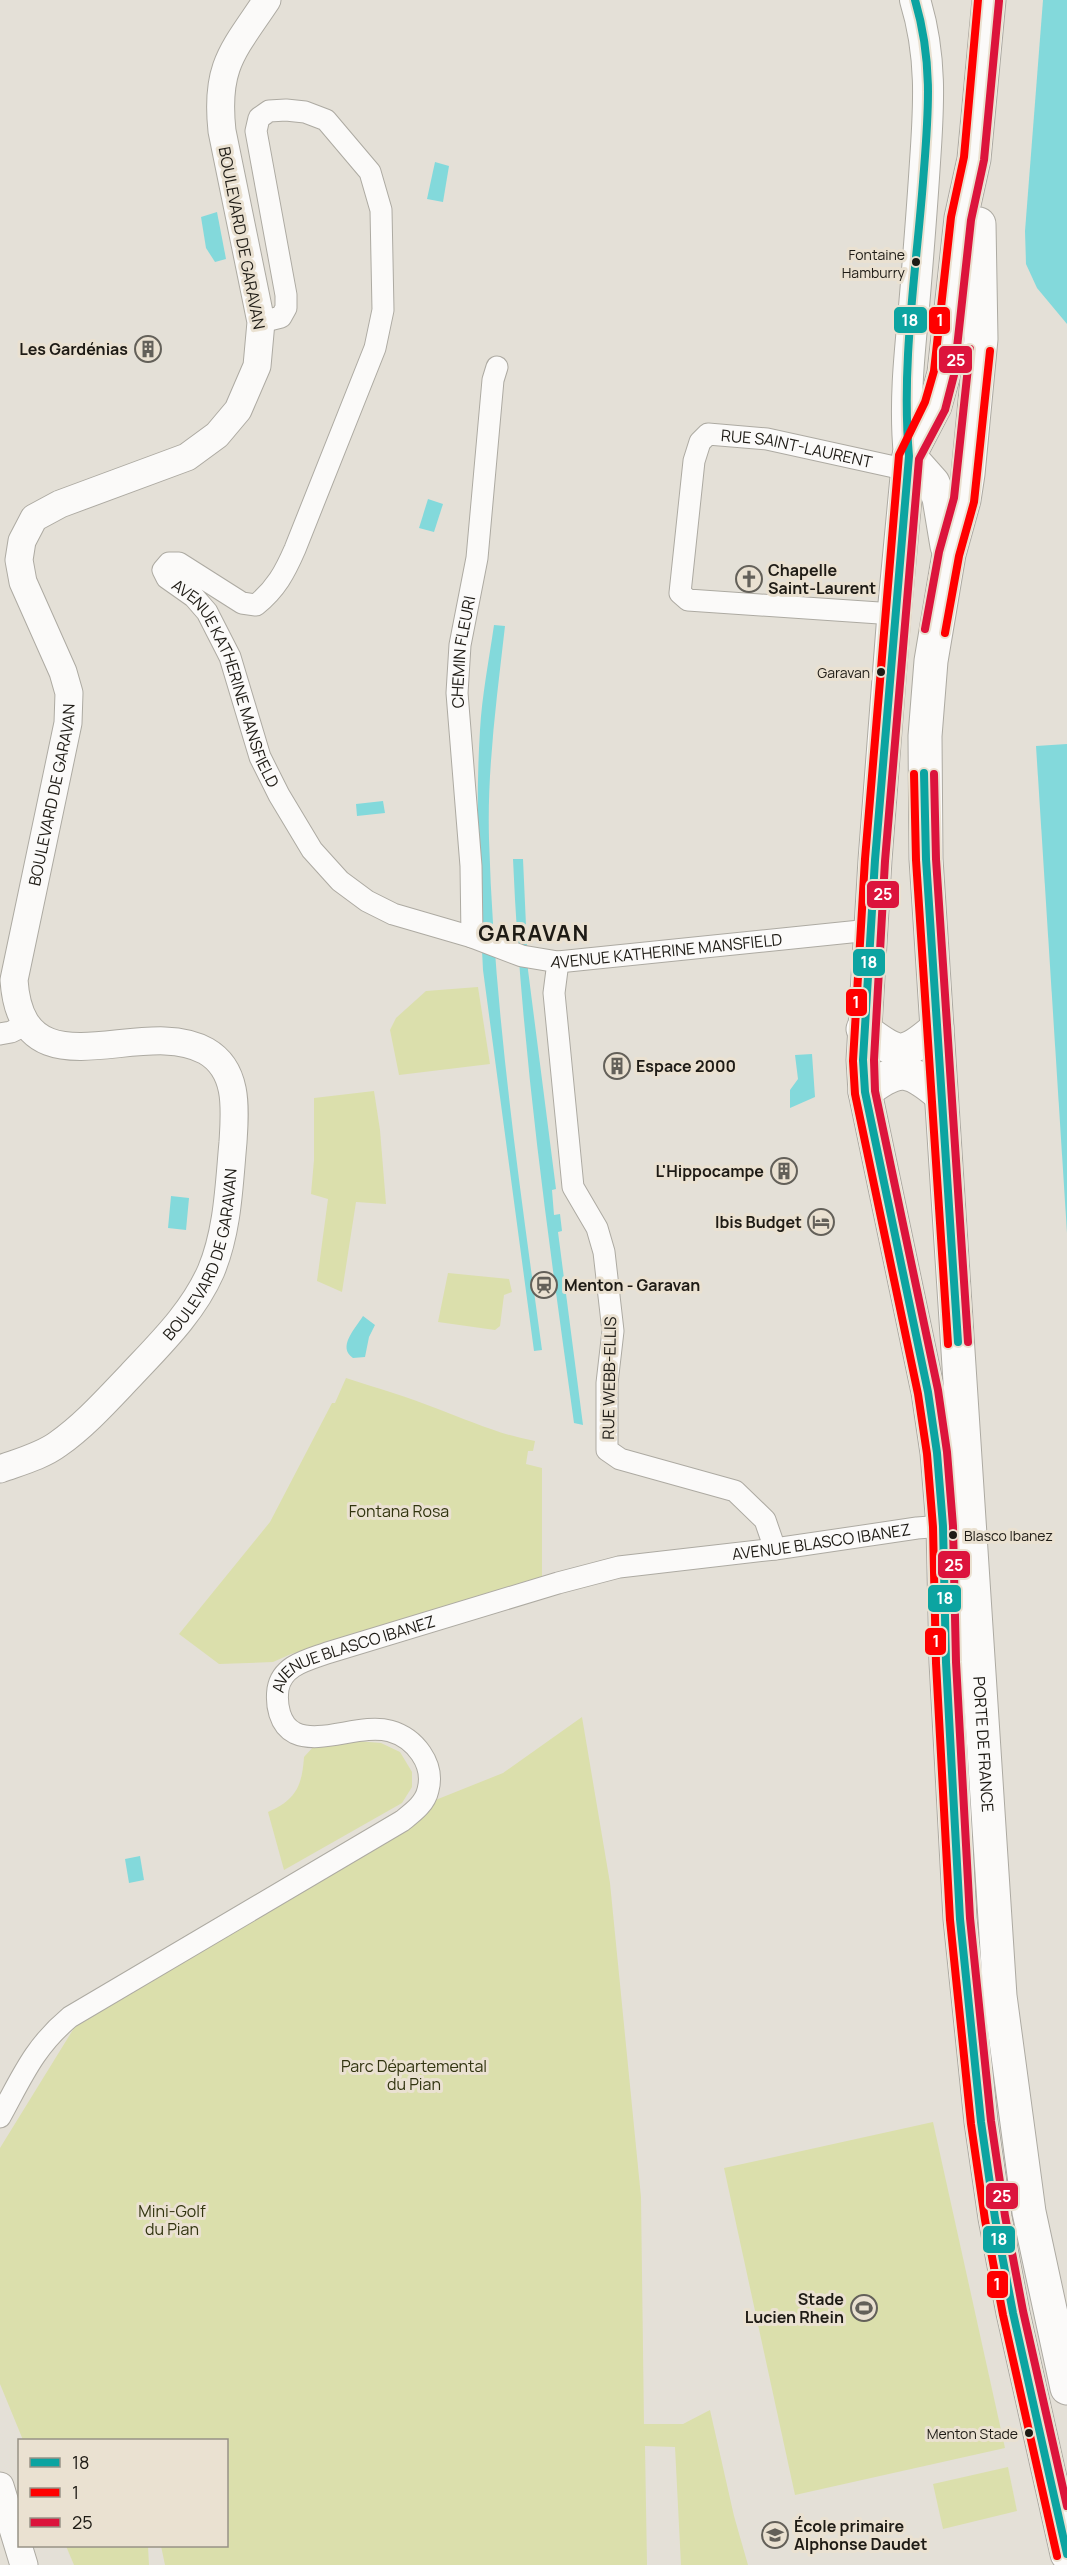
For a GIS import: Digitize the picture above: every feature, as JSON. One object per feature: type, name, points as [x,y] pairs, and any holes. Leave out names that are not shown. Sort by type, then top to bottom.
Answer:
[{"type":"main road","points":[[915,0],[923,27],[928,58],[929,108],[909,355],[906,423],[909,463],[933,483],[949,554]]},
{"type":"main road","points":[[909,463],[935,406],[944,373],[961,218],[974,159],[989,0]]},
{"type":"main road","name":"PORTE DE FRANCE","points":[[974,159],[979,240],[982,436],[949,554],[931,661],[925,736],[926,859],[1000,1996],[1029,2212],[1067,2388]]},
{"type":"main road","points":[[944,373],[980,358]]},
{"type":"main road","points":[[935,406],[949,423],[982,436]]},
{"type":"main road","name":"PORTE DE FRANCE","points":[[909,463],[894,614],[863,1029],[865,1092],[928,1392],[937,1453],[943,1526],[946,1662],[960,1918],[981,2122],[995,2218],[1013,2313],[1067,2554]]},
{"type":"main road","points":[[863,1029],[885,1046],[895,1050],[906,1050],[915,1047],[937,1028]]},
{"type":"main road","points":[[865,1092],[884,1078],[899,1072],[920,1078],[941,1095]]},
{"type":"street","name":"BOULEVARD DE GARAVAN","points":[[0,1469],[56,1446],[77,1429],[188,1313],[211,1271],[225,1225],[235,1097],[226,1070],[208,1052],[189,1044],[167,1040],[82,1047],[60,1045],[39,1038],[26,1025],[16,1002],[14,980],[68,723],[69,693],[51,640],[23,582],[19,560],[22,541],[34,518],[60,504],[187,457],[217,435],[238,410],[249,388],[257,366],[261,322],[222,131],[219,103],[227,60],[267,0]]},
{"type":"street","name":"AVENUE KATHERINE MANSFIELD","points":[[261,322],[281,317],[286,308],[286,295],[256,131],[257,125],[259,118],[268,111],[305,112],[326,120],[370,172],[378,193],[381,210],[384,310],[375,348],[282,580],[270,594],[256,605],[242,603],[179,563],[169,563],[163,570],[167,578],[194,597],[207,612],[230,657],[260,757],[279,795],[312,850],[340,881],[367,901],[393,914],[522,956],[558,963],[870,930]]},
{"type":"street","name":"CHEMIN FLEURI","points":[[472,938],[471,866],[457,693],[460,645],[477,558],[496,367]]},
{"type":"street","name":"RUE SAINT-LAURENT","points":[[894,614],[688,600],[680,593],[682,562],[694,461],[700,442],[708,434],[767,439],[909,463]]},
{"type":"street","name":"RUE WEBB-ELLIS","points":[[558,963],[554,993],[573,1187],[594,1222],[602,1244],[613,1331],[608,1383],[607,1450],[620,1459],[735,1491],[765,1520],[775,1549]]},
{"type":"street","points":[[0,1034],[12,1032],[26,1025]]},
{"type":"street","name":"AVENUE BLASCO IBANEZ","points":[[0,2118],[36,2050],[70,2017],[402,1821],[419,1807],[428,1791],[429,1774],[424,1756],[411,1740],[392,1731],[376,1728],[319,1735],[296,1733],[289,1729],[280,1717],[277,1702],[279,1686],[285,1672],[302,1662],[327,1653],[558,1583],[619,1567],[943,1526]]},
{"type":"street","points":[[0,2486],[18,2545]]},
{"type":"street","points":[[19,2547],[24,2565]]},
{"type":"green space","points":[[478,987],[490,1064],[399,1075],[390,1030],[396,1018],[426,991]]},
{"type":"green space","points":[[374,1091],[380,1130],[386,1204],[356,1202],[342,1292],[317,1281],[328,1199],[311,1194],[314,1160],[314,1098]]},
{"type":"green space","points":[[448,1273],[509,1279],[512,1292],[504,1295],[500,1326],[495,1330],[438,1322]]},
{"type":"green space","name":"Fontana Rosa","points":[[346,1378],[415,1400],[498,1431],[535,1441],[533,1451],[528,1451],[526,1464],[542,1468],[542,1584],[291,1654],[273,1662],[219,1664],[179,1634],[270,1522],[332,1403],[335,1403]]},
{"type":"green space","name":"Parc Départemental du Pian","points":[[582,1717],[610,1883],[641,2197],[644,2424],[683,2424],[710,2410],[734,2516],[748,2565],[681,2565],[675,2447],[645,2446],[647,2565],[165,2565],[161,2547],[228,2547],[228,2439],[23,2439],[0,2384],[0,2148],[74,2028],[159,1975],[411,1828],[433,1801],[503,1773]]},
{"type":"green space","points":[[357,1741],[381,1743],[400,1752],[412,1772],[412,1787],[402,1803],[284,1870],[268,1812],[285,1802],[296,1791],[304,1757],[315,1745]]},
{"type":"green space","name":"Stade Lucien Rhein","points":[[933,2122],[1005,2448],[795,2495],[724,2168]]},
{"type":"green space","points":[[1008,2467],[1017,2511],[943,2529],[933,2484]]},
{"type":"green space","points":[[66,2547],[148,2547],[149,2565],[74,2565]]},
{"type":"water","points":[[1043,0],[1067,0],[1067,324],[1037,288],[1026,264],[1025,231]]},
{"type":"water","points":[[435,162],[449,166],[443,202],[427,199]]},
{"type":"water","points":[[217,212],[226,259],[215,262],[206,248],[201,217]]},
{"type":"water","points":[[428,499],[443,504],[434,532],[419,528]]},
{"type":"water","points":[[494,625],[505,626],[493,732],[490,786],[489,839],[492,903],[509,1095],[542,1350],[534,1351],[483,970],[478,790],[482,704]]},
{"type":"water","points":[[1067,744],[1067,1233],[1036,746]]},
{"type":"water","points":[[383,801],[385,813],[357,816],[356,804]]},
{"type":"water","points":[[513,859],[523,859],[528,970],[556,1189],[552,1190],[554,1215],[560,1214],[562,1231],[558,1232],[583,1425],[574,1423],[545,1212],[522,1001]]},
{"type":"water","points":[[812,1054],[815,1097],[790,1108],[790,1090],[798,1079],[795,1055]]},
{"type":"water","points":[[171,1196],[189,1198],[186,1230],[168,1228]]},
{"type":"water","points":[[363,1316],[375,1325],[369,1337],[365,1357],[353,1358],[347,1349],[347,1343]]},
{"type":"water","points":[[140,1856],[144,1880],[129,1883],[125,1859]]},
{"type":"transit line","name":"18","points":[[915,0],[925,46],[928,113],[908,353],[909,456],[875,860],[863,1060],[865,1092],[928,1392],[937,1453],[943,1526],[946,1662],[960,1919],[981,2122],[995,2218],[1013,2313],[1067,2554]]},
{"type":"transit line","name":"1","points":[[978,0],[964,157],[951,217],[934,371],[925,402],[899,455],[865,859],[853,1061],[855,1094],[918,1394],[927,1454],[933,1527],[936,1663],[950,1920],[971,2124],[985,2220],[1003,2315],[1057,2556]]},
{"type":"transit line","name":"25","points":[[999,1],[984,160],[971,220],[954,375],[945,410],[919,459],[885,861],[874,1060],[875,1091],[938,1390],[947,1452],[953,1526],[956,1662],[970,1918],[991,2121],[1005,2216],[1023,2311],[1067,2506]]},
{"type":"transit line","name":"25","points":[[925,629],[939,552],[954,498],[970,349]]},
{"type":"transit line","name":"1","points":[[945,633],[959,556],[974,502],[990,351]]},
{"type":"transit line","name":"18","points":[[924,773],[926,859],[958,1342]]},
{"type":"transit line","name":"1","points":[[914,774],[916,860],[948,1344]]},
{"type":"transit line","name":"25","points":[[934,774],[936,859],[968,1342]]},
{"type":"place","name":"Fontaine Hamburry","points":[[916,262]]},
{"type":"place","name":"Les Gardénias","points":[[148,349]]},
{"type":"place","name":"Chapelle Saint-Laurent","points":[[749,579]]},
{"type":"place","name":"Garavan","points":[[881,672]]},
{"type":"place","name":"Espace 2000","points":[[617,1066]]},
{"type":"place","name":"L'Hippocampe","points":[[784,1171]]},
{"type":"place","name":"Ibis Budget","points":[[821,1222]]},
{"type":"place","name":"Menton - Garavan","points":[[544,1285]]},
{"type":"place","name":"Blasco Ibanez","points":[[953,1535]]},
{"type":"place","name":"Stade Lucien Rhein","points":[[864,2308]]},
{"type":"place","name":"Menton Stade","points":[[1029,2433]]},
{"type":"place","name":"École primaire Alphonse Daudet","points":[[775,2535]]},
{"type":"district","name":"GARAVAN","points":[[534,933]]},
{"type":"park label","name":"Mini-Golf du Pian","points":[[172,2220]]}]
